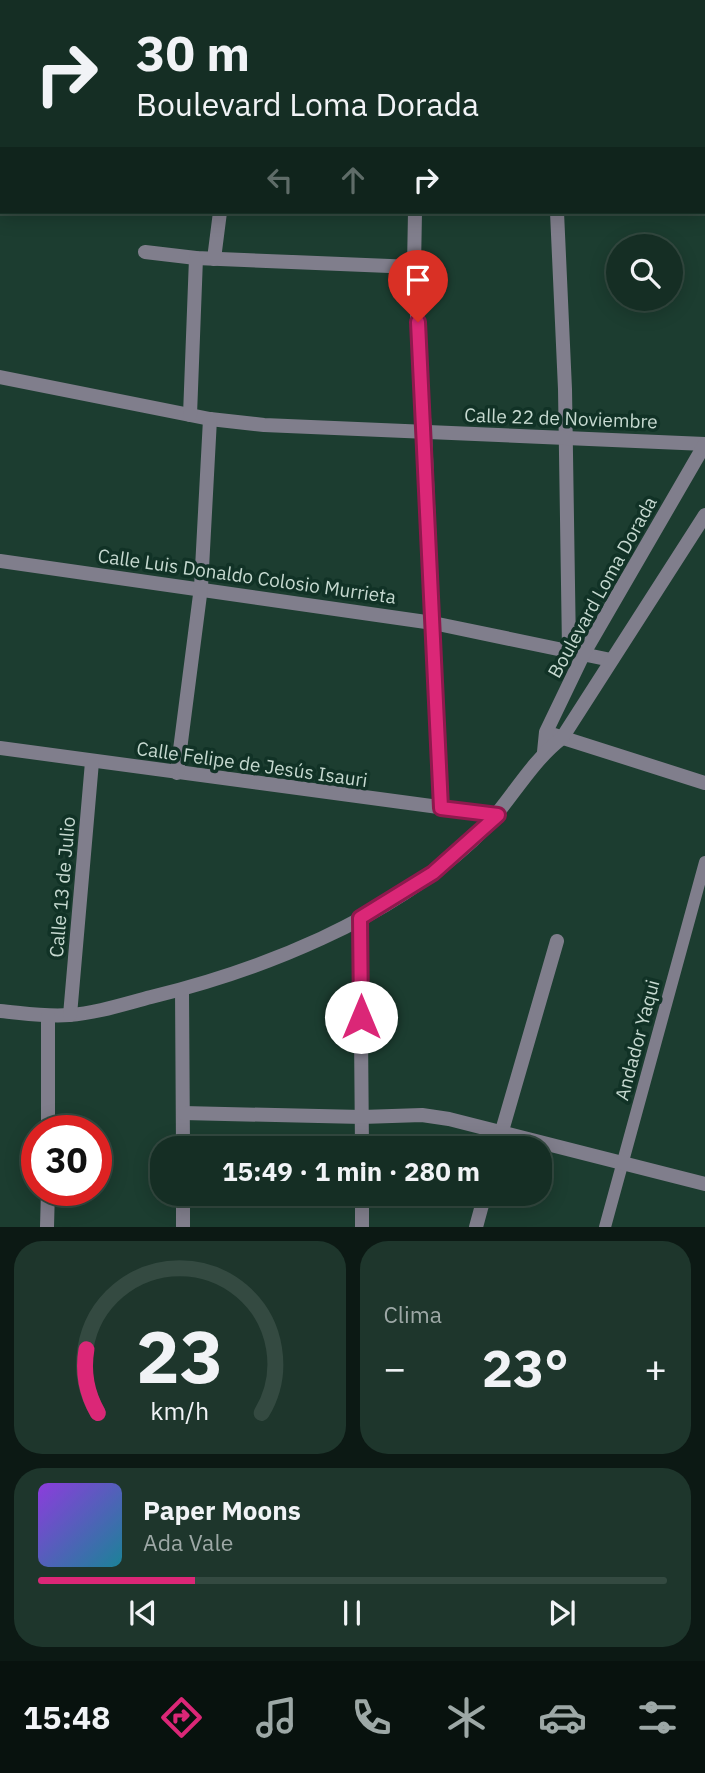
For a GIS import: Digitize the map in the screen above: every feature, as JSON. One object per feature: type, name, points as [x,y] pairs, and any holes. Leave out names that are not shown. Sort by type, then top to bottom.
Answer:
[{"type":"street","points":[[214,259],[220,214]]},
{"type":"street","points":[[415,214],[414,267],[425,433],[441,808]]},
{"type":"street","points":[[557,214],[565,389],[564,436],[577,651]]},
{"type":"street","points":[[145,251],[196,258],[414,267]]},
{"type":"street","points":[[190,415],[196,258]]},
{"type":"street","name":"Calle 22 de Noviembre","points":[[0,377],[210,419],[425,433],[564,436],[705,444]]},
{"type":"street","points":[[177,773],[201,587],[210,419]]},
{"type":"street","name":"Boulevard Loma Dorada","points":[[544,752],[546,732],[577,651],[705,444]]},
{"type":"street","points":[[0,1011],[48,1016],[70,1015],[182,990],[269,963],[360,918],[433,873],[498,815],[544,752],[562,738],[705,516]]},
{"type":"street","name":"Calle Luis Donaldo Colosio Murrieta","points":[[0,561],[201,587],[433,623],[611,660]]},
{"type":"street","points":[[546,732],[705,783]]},
{"type":"street","name":"Calle Felipe de Jesús Isauri","points":[[0,748],[498,815]]},
{"type":"street","name":"Calle 13 de Julio","points":[[70,1015],[92,762]]},
{"type":"street","name":"Andador Yaqui","points":[[605,1227],[705,862]]},
{"type":"street","points":[[360,918],[362,1136]]},
{"type":"street","points":[[499,1136],[557,941]]},
{"type":"street","points":[[182,990],[183,1136]]},
{"type":"street","points":[[48,1016],[48,1115]]},
{"type":"street","points":[[183,1113],[362,1117],[422,1115],[449,1119],[705,1184]]},
{"type":"street","points":[[47,1227],[48,1206]]},
{"type":"street","points":[[183,1206],[183,1227]]},
{"type":"street","points":[[362,1206],[362,1227]]},
{"type":"street","points":[[476,1227],[482,1206]]},
{"type":"route","points":[[361,1017],[360,918],[433,873],[472,842],[498,815],[441,808],[418,322]]}]
